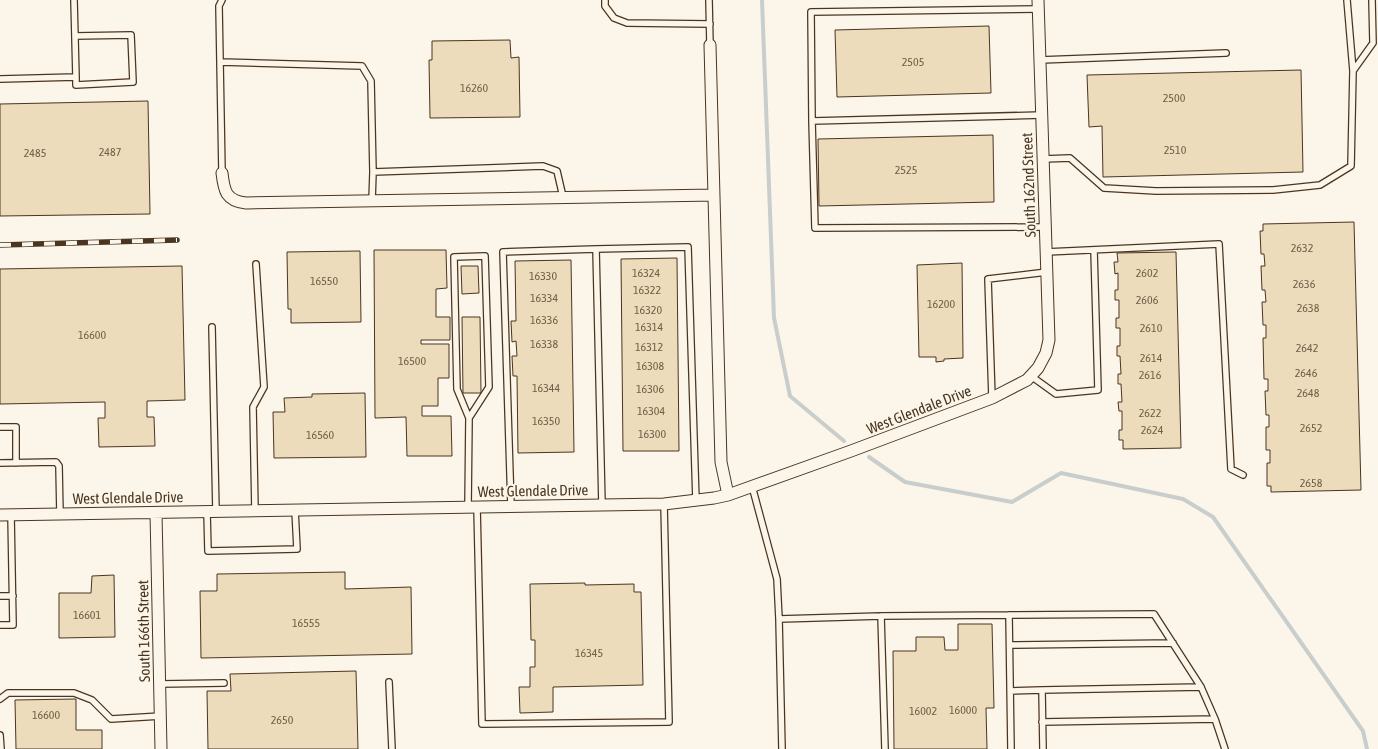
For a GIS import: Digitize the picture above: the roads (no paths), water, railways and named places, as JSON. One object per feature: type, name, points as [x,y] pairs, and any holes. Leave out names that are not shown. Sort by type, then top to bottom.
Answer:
[{"type":"street","name":"South 162nd Street","points":[[1035,372],[1046,353],[1049,340],[1038,4]]},
{"type":"street","points":[[710,45],[721,462],[728,494]]},
{"type":"street","points":[[222,173],[224,189],[228,196],[238,202],[714,195]]},
{"type":"street","name":"West Glendale Drive","points":[[5,515],[664,504],[696,501],[728,494],[752,486],[860,448],[992,398],[1027,380],[1035,372]]},
{"type":"street","name":"South 166th Street","points":[[156,513],[161,749]]},
{"type":"lane","points":[[74,0],[76,85],[133,82],[131,35],[75,36]]},
{"type":"lane","points":[[222,0],[220,6],[222,173]]},
{"type":"lane","points":[[605,0],[605,6],[614,18],[627,23],[710,24]]},
{"type":"lane","points":[[709,0],[710,45]]},
{"type":"lane","points":[[1043,159],[1070,158],[1104,188],[1263,190],[1320,185],[1351,166],[1353,70],[1347,0]]},
{"type":"lane","points":[[1353,70],[1373,43],[1372,0]]},
{"type":"lane","points":[[1038,4],[811,12],[815,228],[1046,227]]},
{"type":"lane","points":[[1040,60],[1226,53]]},
{"type":"lane","points":[[220,62],[362,66],[371,81],[372,201]]},
{"type":"lane","points":[[0,79],[76,77]]},
{"type":"lane","points":[[812,121],[1042,115]]},
{"type":"lane","points":[[373,172],[543,166],[557,171],[562,197]]},
{"type":"lane","points":[[1046,252],[1219,244],[1231,469],[1243,475]]},
{"type":"lane","points":[[511,506],[504,252],[596,249],[688,248],[696,501]]},
{"type":"lane","points":[[596,249],[602,505]]},
{"type":"lane","points":[[1035,372],[1056,394],[1098,390],[1094,250]]},
{"type":"lane","points":[[469,418],[489,387],[486,256],[454,257],[457,389],[469,418],[482,724],[669,722],[664,504]]},
{"type":"lane","points":[[255,511],[252,407],[264,387],[256,264]]},
{"type":"lane","points":[[992,398],[988,279],[1047,272]]},
{"type":"lane","points":[[212,327],[212,512],[208,551],[296,549],[295,510]]},
{"type":"lane","points":[[0,428],[16,427],[16,463]]},
{"type":"lane","points":[[0,463],[56,462],[59,466],[60,514]]},
{"type":"lane","points":[[752,486],[777,579],[780,619],[782,749]]},
{"type":"lane","points":[[0,625],[13,625],[13,596],[5,515]]},
{"type":"lane","points":[[0,596],[13,596]]},
{"type":"lane","points":[[780,619],[881,616],[1154,614],[1201,687],[1215,719],[1225,749]]},
{"type":"lane","points":[[1009,615],[1011,749]]},
{"type":"lane","points":[[881,616],[885,749]]},
{"type":"lane","points":[[1010,645],[1173,643]]},
{"type":"lane","points":[[389,682],[392,749]]},
{"type":"lane","points":[[160,684],[224,683]]},
{"type":"lane","points":[[1010,691],[1201,687]]},
{"type":"lane","points":[[1042,690],[1043,749]]},
{"type":"lane","points":[[0,699],[8,693],[74,693],[92,700],[111,719],[161,716]]},
{"type":"lane","points":[[1042,722],[1215,719]]},
{"type":"lane","points":[[0,735],[1,749]]},
{"type":"waterway","points":[[762,0],[774,318],[790,396],[844,441]]},
{"type":"waterway","points":[[869,457],[905,482],[1012,502],[1061,473],[1183,499],[1213,517],[1363,731],[1367,749]]},
{"type":"railway","points":[[0,245],[177,240]]}]
